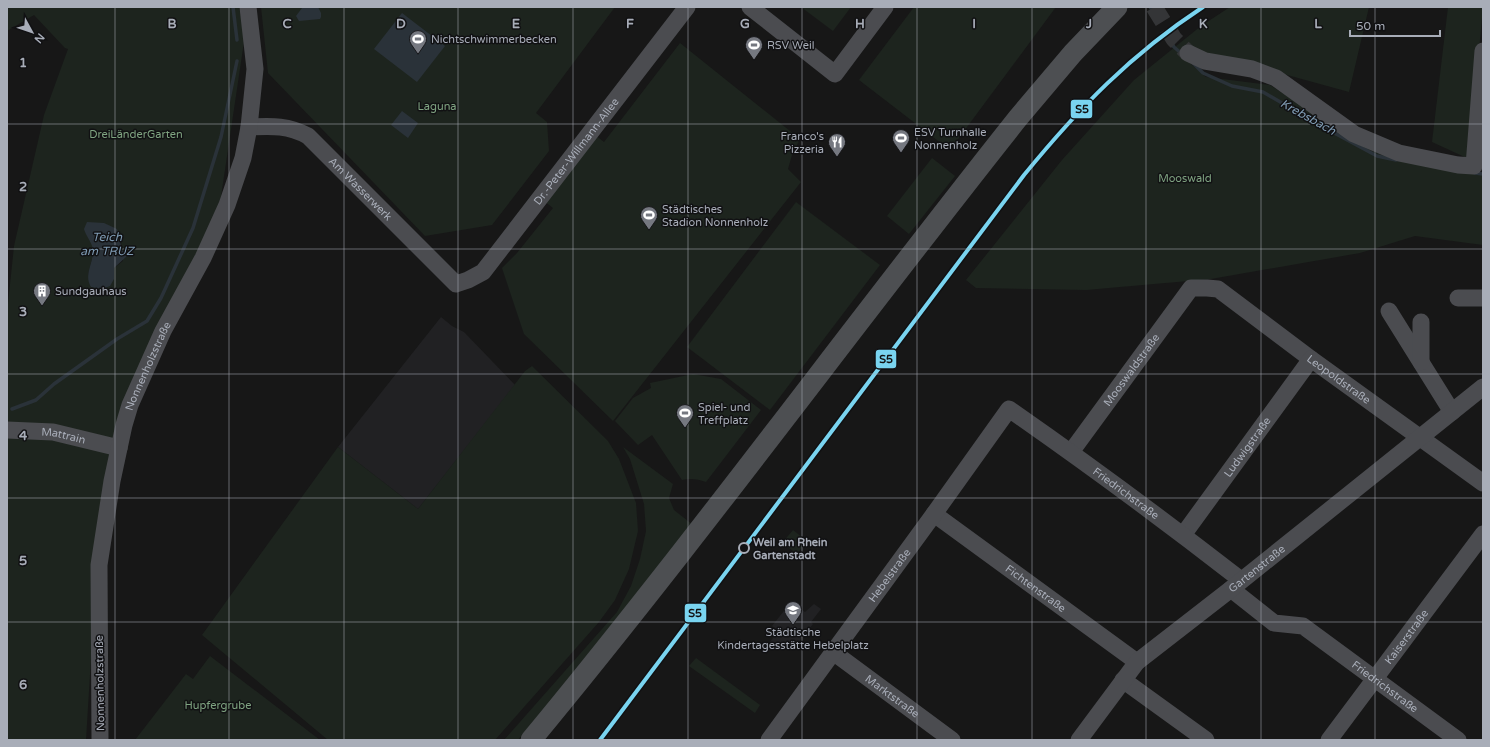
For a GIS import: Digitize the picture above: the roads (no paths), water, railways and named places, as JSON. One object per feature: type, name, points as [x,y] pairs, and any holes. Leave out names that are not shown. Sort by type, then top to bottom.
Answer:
[{"type":"main road","points":[[531,740],[691,541],[1013,124],[1073,53],[1116,7]]},
{"type":"street","name":"Nonnenholzstraße","points":[[100,740],[99,565],[112,480],[130,405],[163,331],[203,258],[228,205],[243,158],[249,127],[255,69],[248,7]]},
{"type":"street","name":"Dr.-Peter-Willmann-Allee","points":[[456,284],[468,280],[483,272],[687,7]]},
{"type":"street","points":[[750,7],[835,74],[885,7]]},
{"type":"street","points":[[1188,53],[1205,61],[1252,69],[1276,78],[1354,134],[1399,153],[1458,164],[1478,166],[1483,52]]},
{"type":"street","name":"Am Wasserwerk","points":[[249,127],[276,126],[297,130],[308,136],[456,284]]},
{"type":"street","name":"Leopoldstraße","points":[[1191,288],[1218,290],[1483,483]]},
{"type":"street","name":"Mooswaldstraße","points":[[1071,452],[1191,288]]},
{"type":"street","points":[[1458,298],[1483,298]]},
{"type":"street","points":[[1389,310],[1452,412]]},
{"type":"street","points":[[1421,322],[1421,362]]},
{"type":"street","name":"Ludwigstraße","points":[[1183,535],[1311,359]]},
{"type":"street","name":"Gartenstraße","points":[[1079,740],[1137,662],[1421,438],[1483,386]]},
{"type":"street","name":"Friedrichstraße","points":[[1009,409],[1071,452],[1183,535],[1274,623],[1303,626],[1458,740]]},
{"type":"street","name":"Hebelstraße","points":[[769,740],[1009,409]]},
{"type":"street","name":"Mattrain","points":[[7,430],[53,432],[119,448]]},
{"type":"street","name":"Fichtenstraße","points":[[934,514],[1137,662]]},
{"type":"street","name":"Kaiserstraße","points":[[1329,740],[1483,534]]},
{"type":"street","name":"Marktstraße","points":[[833,652],[952,740]]},
{"type":"street","points":[[1123,680],[1206,740]]},
{"type":"water","points":[[318,7],[321,13],[320,19],[299,21],[296,16],[302,8]]},
{"type":"water","name":"Nichtschwimmerbecken","points":[[402,13],[445,46],[417,82],[374,49]]},
{"type":"water","points":[[402,111],[418,123],[408,138],[391,125]]},
{"type":"water","name":"Teich am TRUZ","points":[[87,222],[104,223],[117,229],[122,250],[127,256],[114,268],[114,279],[110,286],[102,289],[91,287],[88,279],[93,250],[84,229]]},
{"type":"waterway","points":[[233,7],[237,40]]},
{"type":"waterway","points":[[1150,7],[1158,18]]},
{"type":"waterway","name":"Krebsbach","points":[[1171,42],[1183,55]]},
{"type":"waterway","points":[[12,409],[36,400],[54,384],[117,339],[147,321],[161,298],[193,228],[221,137],[237,61]]},
{"type":"waterway","name":"Krebsbach","points":[[1193,63],[1203,73],[1232,86],[1263,92],[1377,156],[1396,160]]},
{"type":"waterway","name":"Krebsbach","points":[[1475,173],[1483,174]]},
{"type":"tunnel","points":[[1154,7],[1174,39],[1188,53]]},
{"type":"place","name":"Nichtschwimmerbecken","points":[[418,54]]},
{"type":"place","name":"RSV Weil","points":[[754,60]]},
{"type":"place","name":"ESV Turnhalle Nonnenholz","points":[[901,153]]},
{"type":"place","name":"Franco's Pizzeria","points":[[837,157]]},
{"type":"place","name":"Städtisches Stadion Nonnenholz","points":[[649,230]]},
{"type":"place","name":"Sundgauhaus","points":[[42,306]]},
{"type":"place","name":"Spiel- und Treffplatz","points":[[685,428]]},
{"type":"place","name":"Weil am Rhein Gartenstadt","points":[[744,548]]},
{"type":"place","name":"Städtische Kindertagesstätte Hebelplatz","points":[[793,625]]},
{"type":"park label","name":"Laguna","points":[[437,106]]},
{"type":"park label","name":"DreiLänderGarten","points":[[136,134]]},
{"type":"park label","name":"Mooswald","points":[[1185,178]]},
{"type":"park label","name":"Hupfergrube","points":[[218,705]]}]
